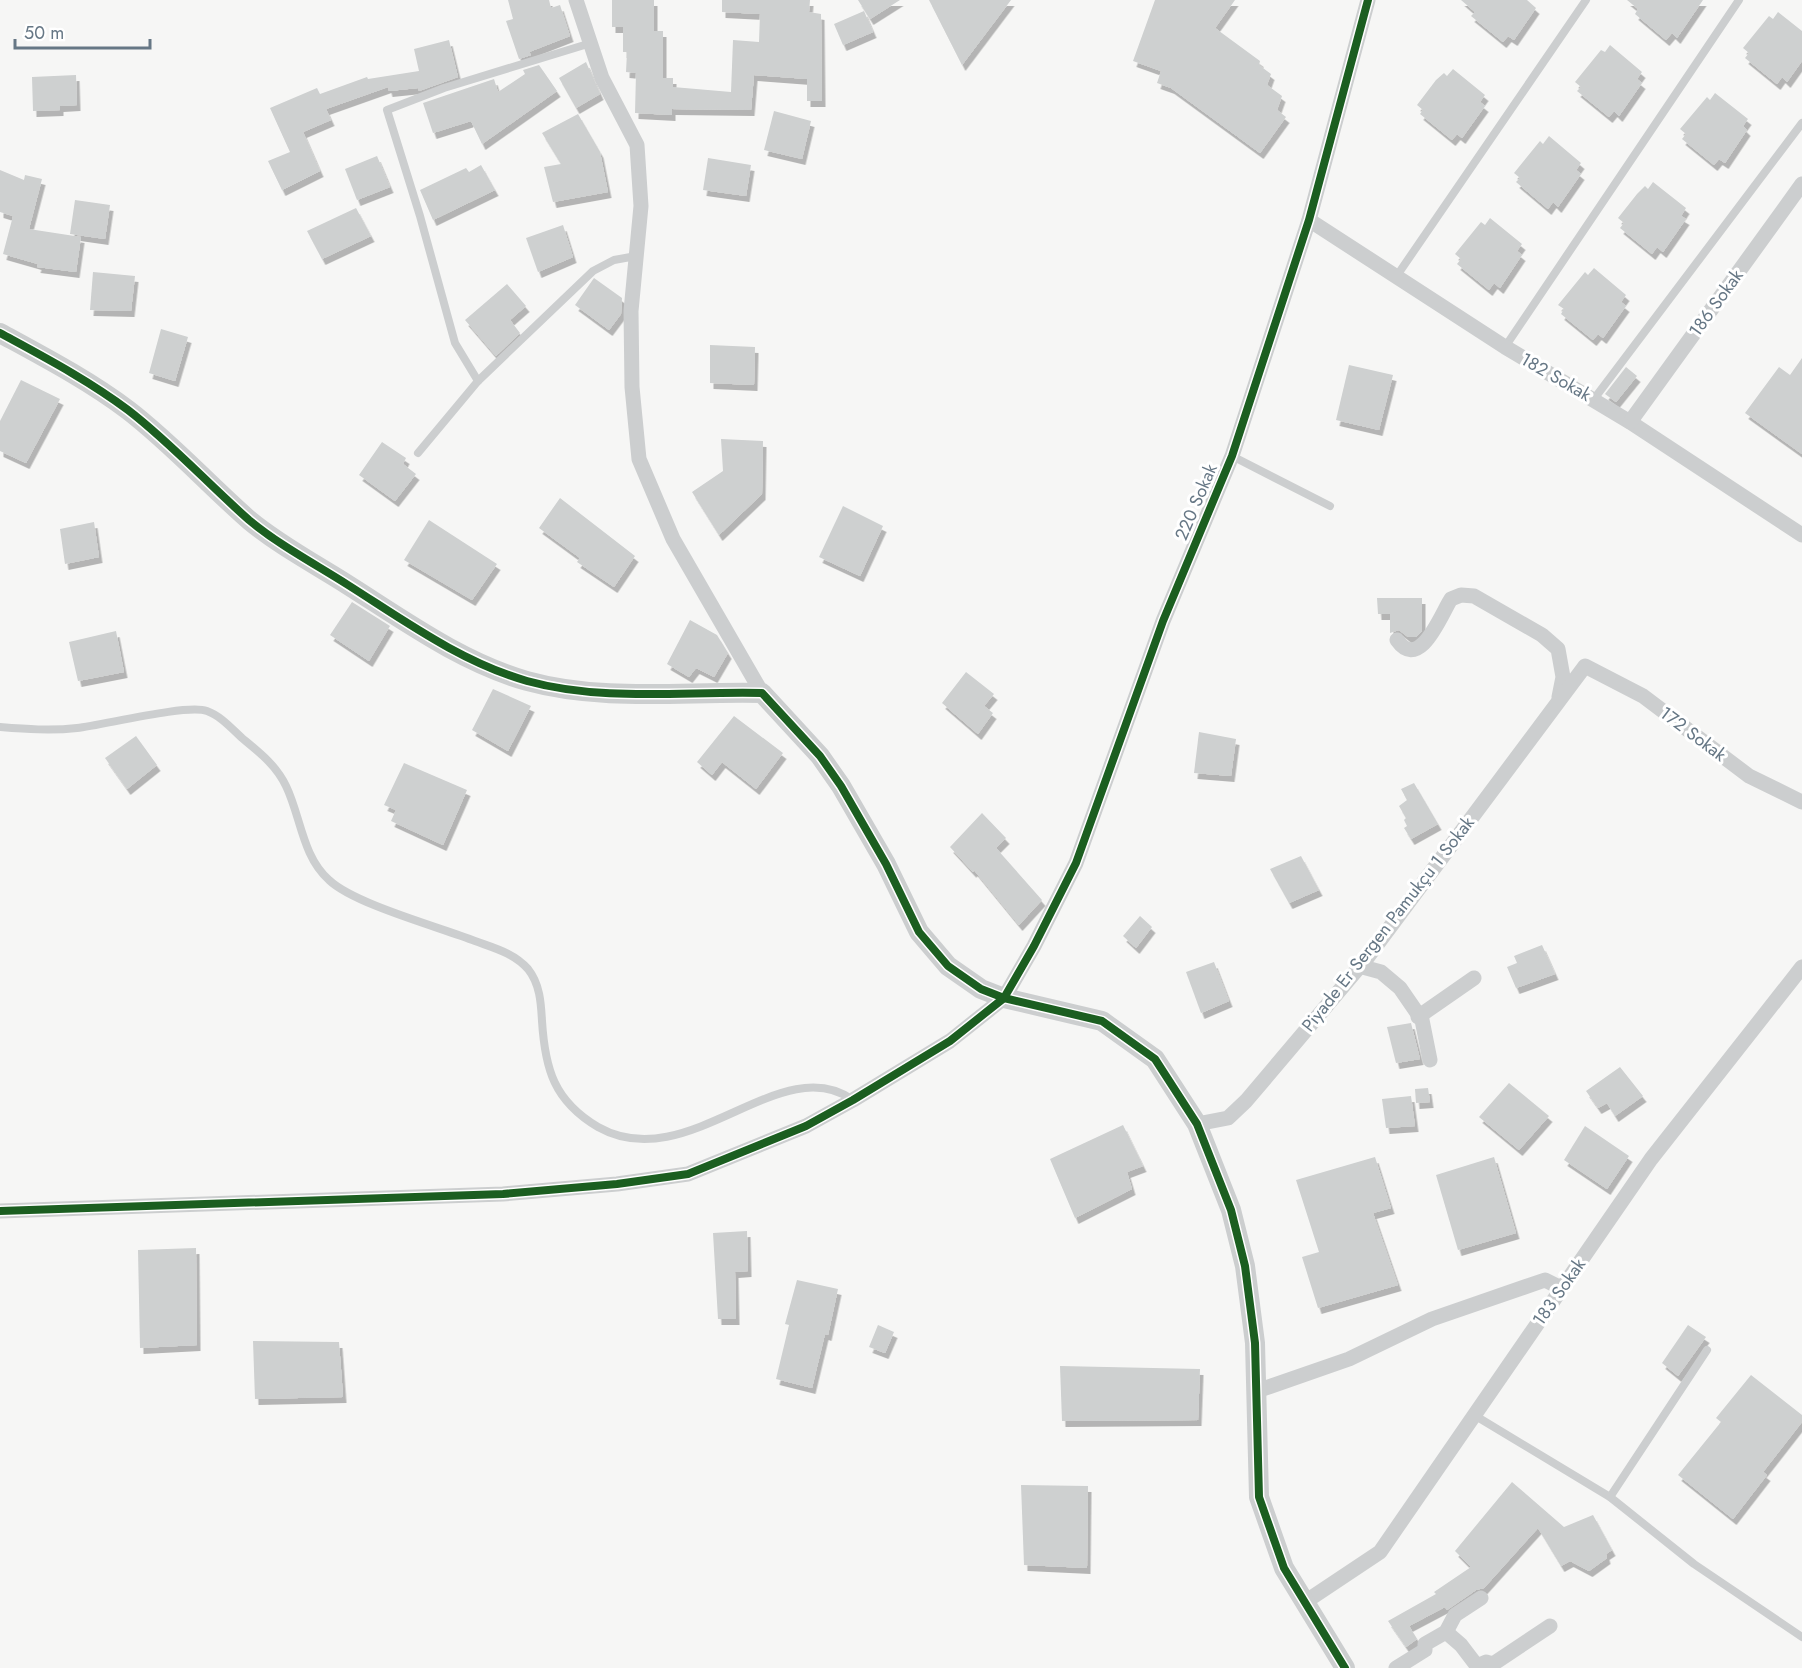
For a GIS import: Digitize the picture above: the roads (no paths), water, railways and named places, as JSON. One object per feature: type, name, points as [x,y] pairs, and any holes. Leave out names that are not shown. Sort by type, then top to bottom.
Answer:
[{"type":"street","points":[[576,0],[602,78],[637,146],[640,206],[631,312],[632,387],[639,459],[673,539],[762,693],[820,756],[841,786],[876,844],[919,932],[932,950],[967,981],[1004,998],[1102,1021],[1155,1059],[1197,1124],[1231,1210],[1245,1266],[1255,1343],[1259,1497],[1284,1568],[1345,1668]]},
{"type":"street","name":"220 Sokak","points":[[1004,998],[1034,946],[1076,863],[1163,621],[1232,456],[1309,220],[1368,0]]},
{"type":"street","name":"186 Sokak","points":[[1630,422],[1802,184]]},
{"type":"street","name":"182 Sokak","points":[[1309,220],[1505,347],[1630,422],[1802,535]]},
{"type":"street","points":[[0,333],[83,379],[127,409],[161,436],[251,522],[440,644],[474,662],[527,681],[570,690],[617,693],[762,693]]},
{"type":"street","points":[[1397,640],[1401,647],[1409,649],[1424,645],[1451,599],[1461,595],[1474,596],[1542,635],[1558,649],[1563,677],[1559,700]]},
{"type":"street","name":"Piyade Er Sergen Pamukçu 1 Sokak","points":[[1197,1124],[1228,1118],[1246,1101],[1359,966],[1585,666]]},
{"type":"street","name":"172 Sokak","points":[[1585,666],[1643,696],[1749,776],[1802,802]]},
{"type":"street","points":[[1359,966],[1381,972],[1400,988],[1422,1020],[1430,1060]]},
{"type":"street","name":"183 Sokak","points":[[1305,1602],[1380,1552],[1651,1159],[1802,967]]},
{"type":"street","points":[[1418,1017],[1474,978]]},
{"type":"street","points":[[0,1211],[503,1194],[617,1184],[688,1174],[806,1126],[853,1100],[950,1041],[1004,998]]},
{"type":"street","points":[[1257,1391],[1349,1359],[1432,1318],[1545,1280],[1561,1288]]},
{"type":"street","points":[[1396,1668],[1425,1650],[1425,1644],[1446,1632],[1455,1615],[1481,1598]]},
{"type":"street","points":[[1446,1632],[1461,1645],[1477,1666],[1486,1662],[1493,1664],[1550,1626]]},
{"type":"lane","points":[[1396,277],[1586,0]]},
{"type":"lane","points":[[1505,347],[1739,0]]},
{"type":"lane","points":[[478,381],[455,342],[420,216],[387,110],[444,88],[591,44]]},
{"type":"lane","points":[[1594,399],[1802,123]]},
{"type":"lane","points":[[418,453],[478,381],[593,271],[614,260],[636,256]]},
{"type":"lane","points":[[1232,456],[1330,506]]},
{"type":"lane","points":[[0,727],[75,729],[195,710],[217,716],[278,771],[292,800],[310,856],[318,868],[337,887],[360,898],[499,949],[520,961],[529,970],[539,990],[544,1051],[549,1072],[559,1091],[576,1110],[601,1128],[615,1134],[646,1140],[677,1136],[802,1088],[826,1088],[853,1100]]},
{"type":"lane","points":[[1610,1497],[1707,1350]]},
{"type":"lane","points":[[1474,1415],[1610,1497],[1694,1564],[1802,1637]]}]
